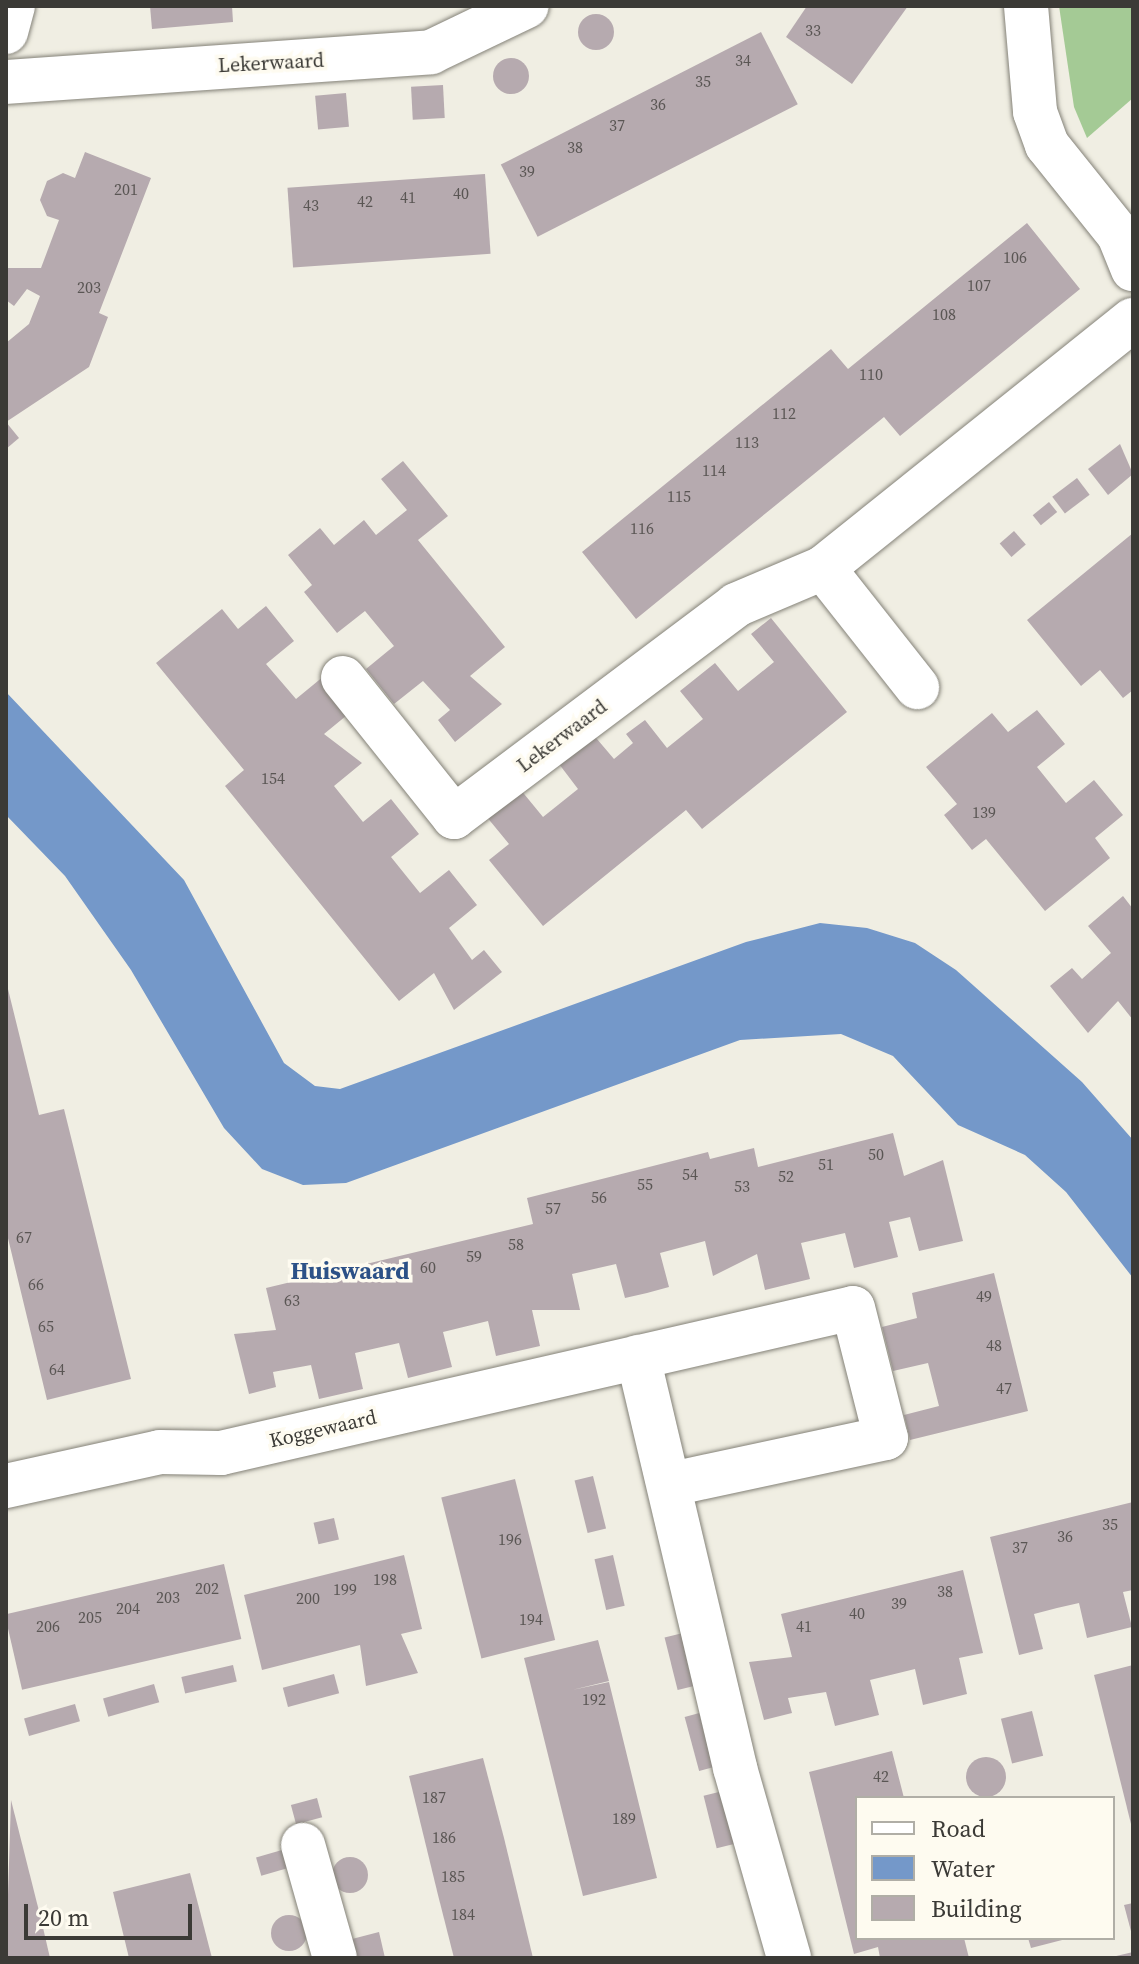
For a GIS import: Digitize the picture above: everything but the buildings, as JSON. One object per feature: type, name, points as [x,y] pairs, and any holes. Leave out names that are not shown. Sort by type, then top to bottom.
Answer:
[{"type":"street","points":[[6,32],[13,6]]},
{"type":"street","name":"Lekerwaard","points":[[6,82],[431,52],[527,6]]},
{"type":"street","points":[[1026,6],[1035,112],[1047,145],[1119,235],[1133,269]]},
{"type":"street","name":"Lekerwaard","points":[[343,678],[454,817],[736,605],[823,568],[1133,320]]},
{"type":"street","points":[[823,568],[917,687]]},
{"type":"street","name":"Koggewaard","points":[[6,1486],[160,1452],[221,1453],[853,1308],[886,1438],[672,1484]]},
{"type":"street","points":[[638,1357],[672,1484],[735,1768],[789,1958]]},
{"type":"street","points":[[303,1845],[335,1958]]},
{"type":"green space","points":[[1059,6],[1133,6],[1133,98],[1087,138],[1074,107]]},
{"type":"water","points":[[6,692],[184,880],[284,1063],[315,1086],[340,1089],[746,942],[820,923],[867,928],[915,943],[956,970],[1082,1082],[1133,1140],[1133,1278],[1066,1192],[1025,1155],[958,1125],[893,1056],[841,1034],[740,1040],[346,1183],[303,1185],[262,1169],[224,1128],[131,970],[65,876],[6,815]]},
{"type":"district","name":"Huiswaard","points":[[350,1271]]}]
